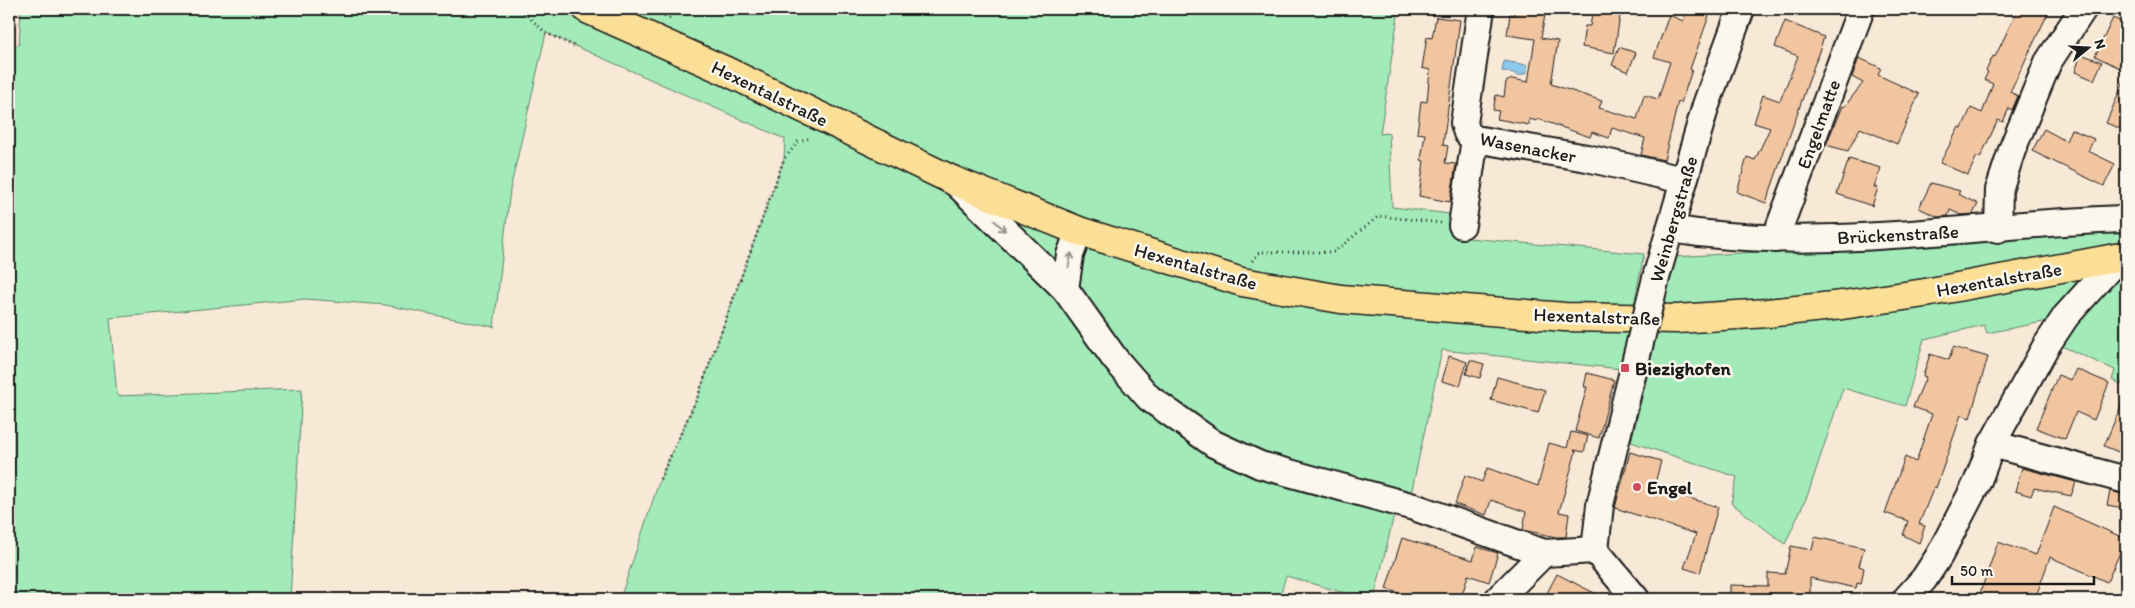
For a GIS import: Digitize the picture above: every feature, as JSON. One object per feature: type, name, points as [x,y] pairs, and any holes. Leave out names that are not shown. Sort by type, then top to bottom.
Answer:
[{"type":"main road","name":"Hexentalstraße","points":[[587,9],[726,71],[952,180],[1079,231],[1242,282],[1332,298],[1565,317],[1677,319],[1767,313],[1925,293],[2123,256]]},
{"type":"street","name":"Wasenacker","points":[[1480,9],[1464,123],[1467,133],[1475,139],[1587,158],[1683,180]]},
{"type":"street","name":"Weinbergstraße","points":[[1594,550],[1600,505],[1657,274],[1706,105],[1742,9]]},
{"type":"street","name":"Engelmatte","points":[[1776,239],[1861,9]]},
{"type":"street","points":[[1998,228],[1999,190],[2012,150],[2048,62],[2082,9]]},
{"type":"street","points":[[1462,225],[1475,139]]},
{"type":"street","name":"Hexentalstraße","points":[[952,180],[1065,289],[1116,359],[1149,398],[1214,444],[1260,465],[1414,507],[1544,553],[1594,550]]},
{"type":"street","name":"Brückenstraße","points":[[1670,228],[1715,236],[1776,239],[1843,238],[2126,219]]},
{"type":"street","points":[[1065,289],[1070,255],[1079,231]]},
{"type":"street","name":"Hexentalstraße","points":[[1906,599],[1924,579],[1939,556],[1977,483],[1992,444],[2046,346],[2066,316],[2123,256]]},
{"type":"street","points":[[1992,444],[2126,480]]},
{"type":"street","points":[[1594,550],[1636,599]]},
{"type":"street","points":[[1498,599],[1544,553]]},
{"type":"path","points":[[520,9],[546,33],[576,47]]},
{"type":"path","points":[[660,479],[698,396],[784,159],[798,142],[822,135],[828,121]]},
{"type":"path","points":[[1258,266],[1248,264],[1260,252],[1334,252],[1379,216],[1462,225]]},
{"type":"green space","points":[[21,9],[1399,9],[1380,134],[1389,133],[1392,207],[1458,215],[1457,237],[1644,254],[1621,369],[1442,350],[1411,494],[1313,467],[1303,492],[1394,515],[1374,599],[1365,599],[1286,576],[1279,599],[620,599],[660,479],[698,396],[784,159],[785,139],[546,33],[510,190],[494,327],[386,305],[305,299],[110,318],[117,396],[302,389],[290,599],[9,599],[9,45],[19,45]]},
{"type":"green space","points":[[2126,226],[2126,386],[2112,380],[2115,370],[2055,343],[2051,325],[2043,322],[1987,333],[1984,325],[1924,339],[1905,406],[1843,388],[1808,494],[1785,544],[1731,503],[1737,477],[1631,442],[1648,374],[1672,257],[1882,245]]},
{"type":"water","points":[[1504,61],[1527,65],[1527,73],[1518,76],[1514,73],[1502,71]]},
{"type":"building","points":[[1514,9],[1546,9],[1541,38],[1558,41],[1551,84],[1602,101],[1599,108],[1637,119],[1644,95],[1658,99],[1670,62],[1654,57],[1669,15],[1683,21],[1688,9],[1699,9],[1710,13],[1690,69],[1692,70],[1681,103],[1678,102],[1664,160],[1641,155],[1645,138],[1612,128],[1609,138],[1592,132],[1590,137],[1538,119],[1537,121],[1529,119],[1529,125],[1497,119],[1499,111],[1493,110],[1496,95],[1504,97],[1506,82],[1512,79],[1528,82],[1535,39],[1507,35],[1510,14],[1514,15]]},
{"type":"building","points":[[1593,9],[1621,10],[1614,53],[1582,47],[1585,26],[1590,26]]},
{"type":"building","points":[[2018,9],[2050,9],[2010,92],[2018,96],[2012,110],[2009,108],[2003,122],[1998,120],[1980,158],[1977,156],[1968,175],[1940,163],[1959,127],[1962,128],[1971,108],[1982,113],[1993,84],[1984,80],[1988,72],[1986,71],[1993,56],[1995,57]]},
{"type":"building","points":[[1436,17],[1460,20],[1443,145],[1448,146],[1445,163],[1456,164],[1450,202],[1419,196],[1424,161],[1421,160],[1425,134],[1417,133],[1421,101],[1427,102],[1430,70],[1422,68],[1427,37],[1432,38]]},
{"type":"building","points":[[2113,18],[2126,24],[2126,71],[2095,56]]},
{"type":"building","points":[[1785,21],[1824,37],[1766,203],[1737,192],[1747,157],[1755,160],[1770,128],[1754,123],[1763,95],[1780,101],[1798,56],[1775,47]]},
{"type":"building","points":[[1619,47],[1636,53],[1628,72],[1612,65]]},
{"type":"building","points":[[2081,54],[2102,62],[2094,80],[2075,72]]},
{"type":"building","points":[[1859,58],[1881,68],[1878,75],[1919,94],[1897,144],[1860,128],[1848,151],[1826,145],[1842,106],[1844,107],[1863,83],[1852,77]]},
{"type":"building","points":[[2126,76],[2126,131],[2106,123]]},
{"type":"building","points":[[2044,129],[2066,141],[2071,129],[2094,139],[2088,151],[2115,164],[2104,186],[2032,151]]},
{"type":"building","points":[[1849,159],[1881,168],[1874,187],[1878,188],[1872,206],[1837,194]]},
{"type":"building","points":[[1931,183],[1960,191],[1958,194],[1978,204],[1973,214],[1961,215],[1950,210],[1948,216],[1938,217],[1919,208]]},
{"type":"building","points":[[1953,347],[1988,357],[1970,418],[1961,415],[1936,488],[1934,487],[1919,524],[1925,526],[1919,543],[1903,535],[1908,521],[1885,513],[1905,457],[1916,462],[1932,414],[1913,407],[1926,377],[1923,376],[1930,354],[1949,360]]},
{"type":"building","points":[[1449,356],[1467,362],[1460,386],[1442,381]]},
{"type":"building","points":[[1470,360],[1484,364],[1480,378],[1466,374]]},
{"type":"building","points":[[2076,369],[2109,383],[2094,420],[2076,412],[2065,439],[2036,428],[2058,375],[2071,380]]},
{"type":"building","points":[[1587,373],[1614,380],[1599,438],[1575,431],[1587,387],[1584,387]]},
{"type":"building","points":[[1497,377],[1545,390],[1538,413],[1491,400]]},
{"type":"building","points":[[2126,394],[2126,455],[2104,446]]},
{"type":"building","points":[[1571,432],[1588,436],[1584,452],[1574,450],[1576,451],[1559,512],[1569,514],[1566,537],[1556,537],[1523,530],[1526,512],[1491,500],[1486,515],[1455,504],[1465,475],[1482,482],[1487,468],[1538,486],[1549,443],[1567,448]]},
{"type":"building","points":[[1630,452],[1661,461],[1654,487],[1718,507],[1700,573],[1684,568],[1696,534],[1615,508]]},
{"type":"building","points":[[2022,468],[2076,482],[2071,496],[2034,488],[2031,496],[2015,491]]},
{"type":"building","points":[[2110,491],[2126,495],[2123,508],[2107,505]]},
{"type":"building","points":[[2054,507],[2126,539],[2107,582],[2050,557],[2035,599],[1978,599],[1998,542],[2036,555]]},
{"type":"building","points":[[1815,537],[1864,548],[1859,566],[1864,568],[1861,584],[1857,583],[1856,588],[1810,578],[1810,599],[1730,599],[1730,585],[1768,586],[1768,573],[1785,574],[1791,546],[1812,550]]},
{"type":"building","points":[[1402,538],[1473,560],[1477,547],[1498,553],[1489,582],[1468,575],[1461,599],[1418,599],[1386,589]]},
{"type":"building","points":[[1557,574],[1606,599],[1544,599]]},
{"type":"place","name":"Biezighofen","points":[[1625,368]]},
{"type":"place","name":"Engel","points":[[1637,487]]}]
